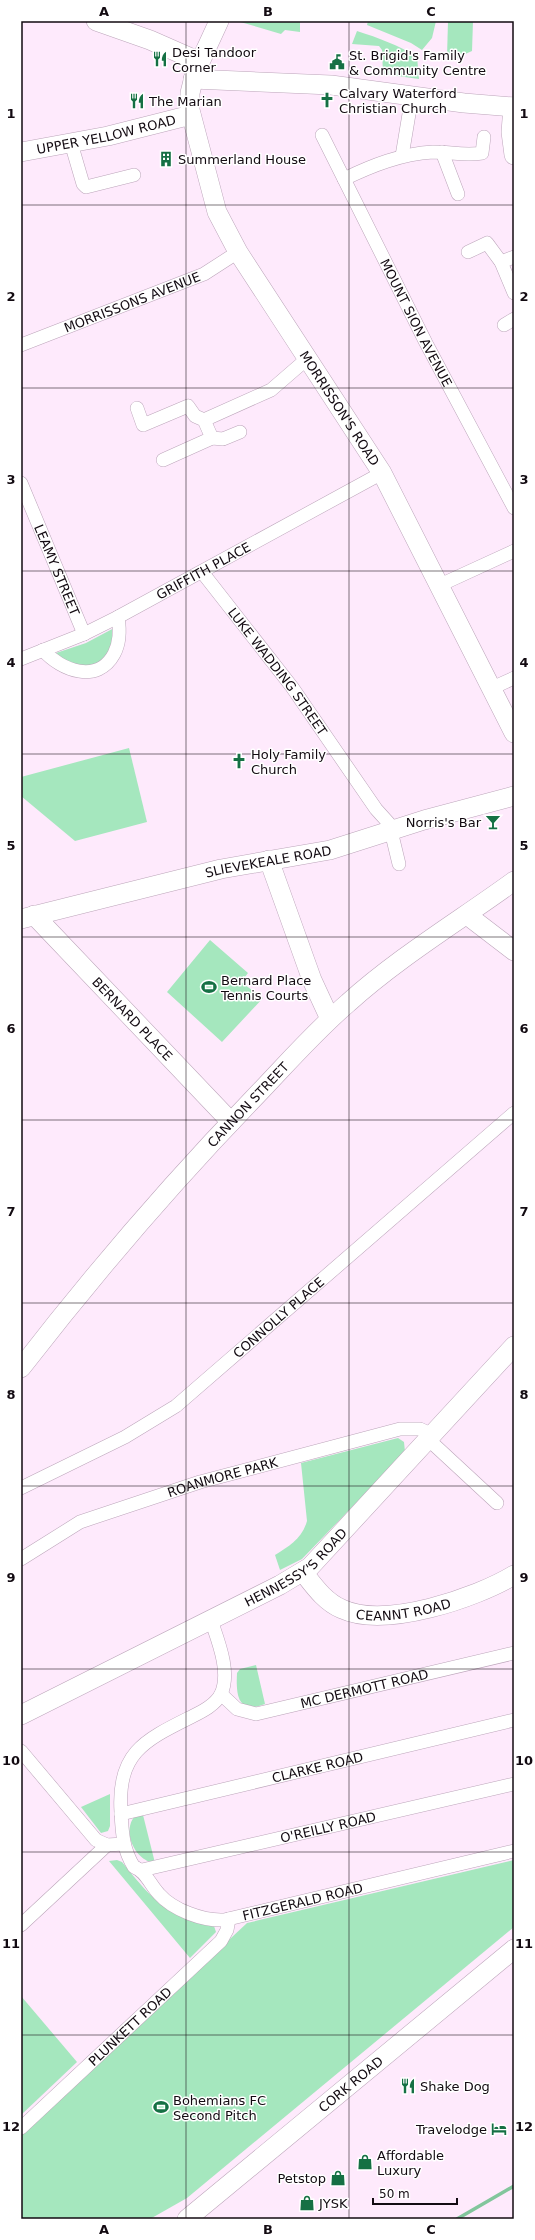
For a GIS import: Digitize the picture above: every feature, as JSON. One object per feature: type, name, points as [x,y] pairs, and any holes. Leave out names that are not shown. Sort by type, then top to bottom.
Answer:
[{"type":"street","points":[[96,21],[156,43],[197,70],[513,107],[511,132],[514,155]]},
{"type":"street","name":"MORRISSON'S ROAD","points":[[219,21],[197,70],[190,97],[191,115],[217,212],[238,252],[382,473],[514,733]]},
{"type":"street","points":[[402,156],[412,96]]},
{"type":"street","name":"UPPER YELLOW ROAD","points":[[21,152],[71,143],[191,115]]},
{"type":"street","name":"MOUNT SION AVENUE","points":[[322,135],[426,343],[514,508]]},
{"type":"street","points":[[344,179],[378,164],[402,156],[442,152],[470,155],[482,153],[484,137]]},
{"type":"street","points":[[71,143],[83,182],[86,187],[134,175]]},
{"type":"street","points":[[442,152],[458,194]]},
{"type":"street","points":[[468,252],[488,243],[501,262],[514,294]]},
{"type":"street","name":"MORRISSONS AVENUE","points":[[21,345],[204,274],[238,252]]},
{"type":"street","points":[[501,262],[514,257]]},
{"type":"street","points":[[204,420],[271,390],[308,358]]},
{"type":"street","points":[[137,408],[144,425],[188,406],[195,416],[204,420],[212,438]]},
{"type":"street","points":[[163,460],[212,438],[223,439],[240,432]]},
{"type":"street","name":"GRIFFITH PLACE","points":[[21,659],[84,634],[118,617],[382,473]]},
{"type":"street","name":"LEAMY STREET","points":[[21,483],[84,634]]},
{"type":"street","points":[[440,585],[514,551]]},
{"type":"street","name":"LUKE WADDING STREET","points":[[202,572],[276,666],[392,830]]},
{"type":"street","points":[[43,650],[53,661],[71,671],[81,672],[97,668],[111,659],[116,649],[119,631],[118,617]]},
{"type":"street","points":[[492,688],[514,678]]},
{"type":"street","name":"SLIEVEKEALE ROAD","points":[[24,918],[221,869],[330,850],[392,830],[514,796]]},
{"type":"street","points":[[392,830],[399,864]]},
{"type":"street","points":[[269,860],[312,980],[330,1019]]},
{"type":"street","name":"CANNON STREET","points":[[21,1368],[116,1252],[231,1122],[330,1019],[383,974],[514,880]]},
{"type":"street","points":[[467,915],[514,951]]},
{"type":"street","name":"BERNARD PLACE","points":[[24,918],[231,1122]]},
{"type":"street","name":"CONNOLLY PLACE","points":[[21,1488],[125,1437],[176,1406],[514,1113]]},
{"type":"street","name":"HENNESSY'S ROAD","points":[[21,1715],[211,1620],[303,1572],[320,1557],[514,1346]]},
{"type":"street","name":"ROANMORE PARK","points":[[21,1558],[80,1522],[200,1482],[400,1430],[420,1429],[431,1438]]},
{"type":"street","points":[[431,1438],[497,1503]]},
{"type":"street","name":"CEANNT ROAD","points":[[303,1572],[318,1590],[339,1608],[350,1612],[376,1614],[406,1612],[451,1603],[481,1592],[514,1575]]},
{"type":"street","points":[[211,1620],[223,1662],[224,1682],[221,1694]]},
{"type":"street","name":"MC DERMOTT ROAD","points":[[221,1694],[237,1709],[256,1714],[514,1653]]},
{"type":"street","name":"FITZGERALD ROAD","points":[[221,1694],[208,1708],[157,1735],[132,1756],[126,1765],[122,1780],[121,1814],[124,1844],[127,1856],[134,1867],[142,1870],[159,1895],[173,1905],[207,1918],[230,1919],[514,1851]]},
{"type":"street","name":"CLARKE ROAD","points":[[121,1814],[514,1720]]},
{"type":"street","points":[[21,1751],[93,1837],[100,1843],[107,1845],[124,1844]]},
{"type":"street","name":"O'REILLY ROAD","points":[[142,1870],[514,1784]]},
{"type":"street","points":[[21,1925],[107,1845]]},
{"type":"street","name":"PLUNKETT ROAD","points":[[21,2128],[221,1941],[227,1930],[230,1919]]},
{"type":"street","name":"CORK ROAD","points":[[187,2219],[514,1949]]},
{"type":"green space","points":[[237,21],[300,21],[300,32],[285,30],[281,34]]},
{"type":"green space","points":[[368,21],[436,21],[432,38],[422,50],[411,43],[367,25]]},
{"type":"green space","points":[[448,21],[473,21],[472,51],[454,59],[447,57]]},
{"type":"green space","points":[[357,31],[388,42],[417,57],[419,79],[383,74],[382,50],[379,46],[352,44]]},
{"type":"green space","points":[[116,627],[108,654],[100,662],[88,667],[75,666],[53,654],[86,643]]},
{"type":"green space","points":[[129,748],[147,822],[75,841],[21,796],[21,777]]},
{"type":"green space","name":"Bernard Place Tennis Courts","points":[[210,940],[248,973],[241,982],[263,998],[222,1042],[167,992]]},
{"type":"green space","points":[[398,1438],[404,1442],[405,1452],[302,1559],[280,1570],[275,1555],[290,1545],[302,1533],[307,1521],[301,1463]]},
{"type":"green space","points":[[256,1665],[265,1704],[256,1707],[249,1707],[244,1705],[238,1695],[237,1673],[240,1669]]},
{"type":"green space","points":[[110,1794],[110,1826],[108,1831],[101,1833],[81,1807]]},
{"type":"green space","points":[[142,1811],[155,1863],[147,1861],[140,1856],[134,1849],[131,1840],[131,1823],[135,1816]]},
{"type":"green space","points":[[117,1860],[122,1862],[143,1887],[161,1904],[197,1921],[214,1926],[216,1932],[190,1958],[109,1861]]},
{"type":"green space","points":[[514,1860],[514,1927],[187,2198],[150,2219],[21,2219],[21,2135],[247,1923]]},
{"type":"green space","points":[[21,1996],[77,2062],[21,2115]]},
{"type":"waterway","points":[[457,2219],[514,2186]]},
{"type":"place","name":"Desi Tandoor Corner","points":[[160,59]]},
{"type":"place","name":"St. Brigid's Family & Community Centre","points":[[337,62]]},
{"type":"place","name":"Calvary Waterford Christian Church","points":[[327,100]]},
{"type":"place","name":"The Marian","points":[[137,101]]},
{"type":"place","name":"Summerland House","points":[[166,159]]},
{"type":"place","name":"Holy Family Church","points":[[239,761]]},
{"type":"place","name":"Norris's Bar","points":[[493,822]]},
{"type":"place","name":"Bernard Place Tennis Courts","points":[[209,987]]},
{"type":"place","name":"Shake Dog","points":[[408,2086]]},
{"type":"place","name":"Bohemians FC Second Pitch","points":[[161,2107]]},
{"type":"place","name":"Travelodge","points":[[499,2129]]},
{"type":"place","name":"Affordable Luxury","points":[[365,2162]]},
{"type":"place","name":"Petstop","points":[[338,2178]]},
{"type":"place","name":"JYSK","points":[[307,2203]]}]
